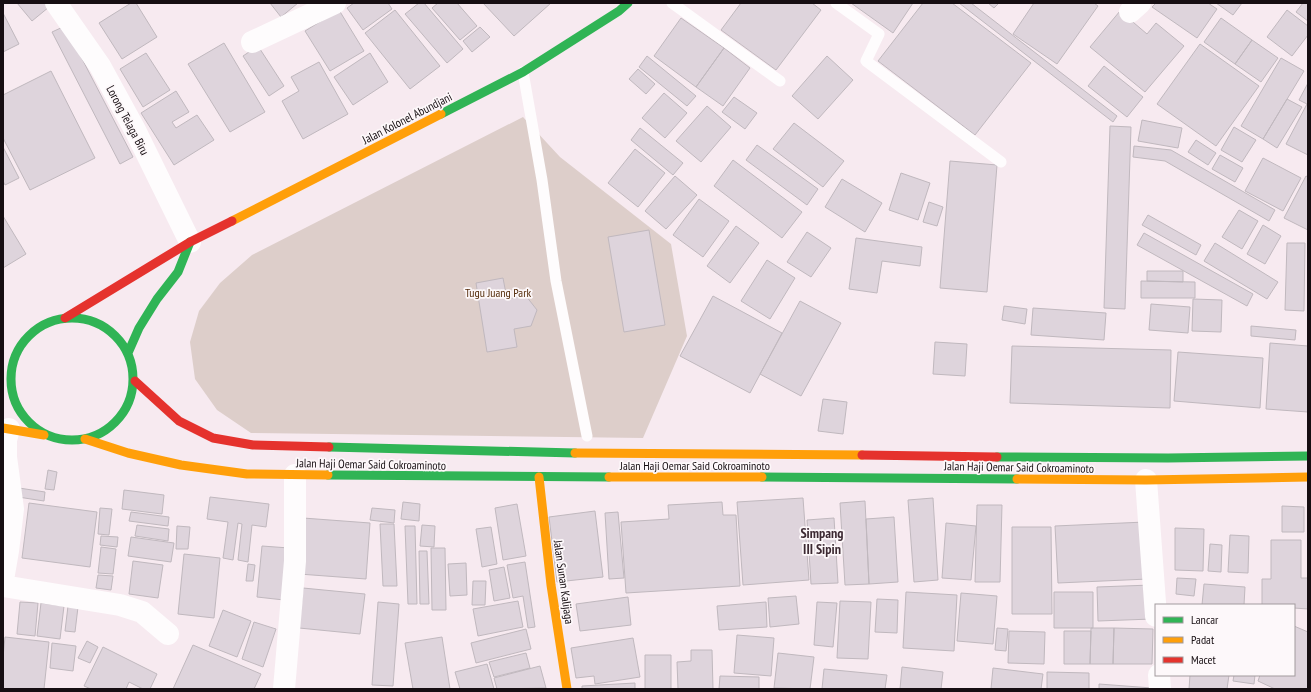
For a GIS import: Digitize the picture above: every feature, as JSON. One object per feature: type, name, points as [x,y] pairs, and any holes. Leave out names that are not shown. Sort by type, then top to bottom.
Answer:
[{"type":"main road","name":"Jalan Kolonel Abundjani","points":[[65,318],[190,242],[523,72],[619,6]]},
{"type":"main road","points":[[128,353],[138,328],[157,299],[178,272],[190,242]]},
{"type":"main road","points":[[6,428],[45,435],[65,441],[85,440],[105,432],[119,417],[130,400],[135,381],[133,366],[128,353],[120,340],[109,330],[95,322],[81,318],[65,318],[50,321],[17,336]]},
{"type":"main road","points":[[37,328],[23,341],[14,357],[10,375],[12,393],[18,410],[30,424],[45,435]]},
{"type":"main road","name":"Jalan Haji Oemar Said Cokroaminoto","points":[[135,381],[178,421],[213,438],[253,445],[600,453],[1168,458],[1308,456]]},
{"type":"main road","name":"Jalan Haji Oemar Said Cokroaminoto","points":[[85,440],[128,453],[181,465],[247,474],[1146,480],[1308,478]]},
{"type":"main road","name":"Jalan Sunan Kalijaga","points":[[539,477],[551,585],[567,689]]},
{"type":"street","name":"Lorong Telaga Biru","points":[[56,3],[100,66],[190,242]]},
{"type":"street","points":[[252,42],[335,3]]},
{"type":"street","points":[[3,580],[13,509],[6,457],[6,428]]},
{"type":"street","points":[[284,689],[295,561],[295,475]]},
{"type":"street","points":[[1146,480],[1155,604]]},
{"type":"street","points":[[3,586],[120,605],[142,612],[168,634]]},
{"type":"street","points":[[1159,676],[1160,689]]},
{"type":"lane","points":[[672,3],[780,81]]},
{"type":"lane","points":[[836,3],[879,34],[866,61],[1001,162]]},
{"type":"lane","points":[[523,72],[542,180],[556,281],[587,436]]},
{"type":"green space","name":"Tugu Juang Park","points":[[523,117],[560,157],[671,244],[687,336],[643,438],[251,433],[217,410],[195,379],[190,342],[199,311],[220,283],[252,255]]},
{"type":"building","points":[[17,3],[46,3],[49,7],[32,21]]},
{"type":"building","points":[[131,3],[136,3],[157,37],[122,59],[99,23]]},
{"type":"building","points":[[270,3],[298,3],[281,17]]},
{"type":"building","points":[[354,3],[388,3],[392,9],[363,30],[347,8]]},
{"type":"building","points":[[419,3],[424,3],[463,49],[447,63],[405,14]]},
{"type":"building","points":[[438,3],[457,3],[477,26],[460,40],[432,8]]},
{"type":"building","points":[[483,3],[551,3],[514,36]]},
{"type":"building","points":[[741,3],[812,3],[821,10],[776,70],[721,30]]},
{"type":"building","points":[[851,3],[913,3],[893,33]]},
{"type":"building","points":[[923,3],[952,3],[1031,63],[975,135],[878,61]]},
{"type":"building","points":[[959,3],[971,3],[1117,116],[1113,122]]},
{"type":"building","points":[[988,3],[999,3],[994,8]]},
{"type":"building","points":[[1034,3],[1094,3],[1098,6],[1057,64],[1013,34]]},
{"type":"building","points":[[1156,3],[1208,3],[1217,9],[1197,38],[1152,7]]},
{"type":"building","points":[[1216,3],[1242,3],[1233,15]]},
{"type":"building","points":[[1303,3],[1308,3],[1308,21],[1296,12]]},
{"type":"building","points":[[339,10],[364,51],[330,71],[305,31]]},
{"type":"building","points":[[395,10],[440,66],[410,89],[365,33]]},
{"type":"building","points":[[1287,10],[1308,26],[1308,35],[1292,56],[1267,37]]},
{"type":"building","points":[[1120,11],[1147,34],[1156,23],[1184,46],[1145,92],[1090,47]]},
{"type":"building","points":[[3,13],[19,44],[3,52]]},
{"type":"building","points":[[681,18],[724,48],[696,87],[654,56]]},
{"type":"building","points":[[1221,18],[1252,40],[1235,64],[1204,42]]},
{"type":"building","points":[[65,26],[133,157],[120,164],[52,32]]},
{"type":"building","points":[[480,27],[490,37],[472,52],[463,41]]},
{"type":"building","points":[[1252,40],[1278,58],[1261,82],[1235,64]]},
{"type":"building","points":[[224,43],[265,112],[230,132],[188,64]]},
{"type":"building","points":[[1200,44],[1259,86],[1216,146],[1157,104]]},
{"type":"building","points":[[258,46],[284,86],[269,96],[243,56]]},
{"type":"building","points":[[724,48],[750,68],[723,106],[696,87]]},
{"type":"building","points":[[146,53],[170,90],[143,107],[120,69]]},
{"type":"building","points":[[370,53],[388,82],[353,105],[334,77]]},
{"type":"building","points":[[647,56],[696,96],[687,106],[639,67]]},
{"type":"building","points":[[827,56],[853,80],[818,119],[792,96]]},
{"type":"building","points":[[1281,58],[1304,71],[1263,139],[1241,126]]},
{"type":"building","points":[[319,62],[348,114],[303,139],[282,101],[299,91],[291,77]]},
{"type":"building","points":[[1104,66],[1143,97],[1127,117],[1088,86]]},
{"type":"building","points":[[638,69],[655,84],[646,94],[629,79]]},
{"type":"building","points":[[51,71],[95,158],[30,190],[3,138],[3,95]]},
{"type":"building","points":[[1308,83],[1308,155],[1286,144],[1307,104],[1299,100]]},
{"type":"building","points":[[176,91],[189,112],[172,122],[176,128],[197,115],[214,140],[174,165],[141,113]]},
{"type":"building","points":[[664,93],[687,113],[665,138],[642,118]]},
{"type":"building","points":[[734,97],[757,113],[745,129],[722,112]]},
{"type":"building","points":[[1287,99],[1302,107],[1277,148],[1263,139]]},
{"type":"building","points":[[707,106],[731,127],[701,162],[676,141]]},
{"type":"building","points":[[1142,120],[1182,128],[1178,148],[1138,141]]},
{"type":"building","points":[[794,123],[844,161],[823,187],[773,149]]},
{"type":"building","points":[[1110,126],[1131,127],[1125,309],[1104,308]]},
{"type":"building","points":[[1234,127],[1256,140],[1242,162],[1221,150]]},
{"type":"building","points":[[640,128],[683,163],[673,175],[631,140]]},
{"type":"building","points":[[1196,140],[1216,153],[1208,165],[1188,152]]},
{"type":"building","points":[[757,145],[818,189],[807,205],[746,160]]},
{"type":"building","points":[[1134,146],[1171,150],[1275,210],[1269,221],[1165,161],[1133,157]]},
{"type":"building","points":[[3,147],[19,178],[5,185],[3,181]]},
{"type":"building","points":[[635,149],[665,173],[638,207],[608,183]]},
{"type":"building","points":[[1220,155],[1243,168],[1235,182],[1212,169]]},
{"type":"building","points":[[1263,158],[1301,178],[1283,211],[1245,191]]},
{"type":"building","points":[[733,160],[802,212],[782,238],[714,186]]},
{"type":"building","points":[[950,161],[997,165],[987,292],[940,288]]},
{"type":"building","points":[[901,173],[930,183],[918,220],[889,210]]},
{"type":"building","points":[[675,176],[697,195],[666,229],[645,211]]},
{"type":"building","points":[[1306,176],[1308,177],[1308,230],[1284,218]]},
{"type":"building","points":[[842,179],[882,203],[865,232],[825,207]]},
{"type":"building","points":[[699,199],[729,221],[703,257],[673,235]]},
{"type":"building","points":[[929,202],[943,207],[937,226],[923,222]]},
{"type":"building","points":[[1239,210],[1258,221],[1242,249],[1222,237]]},
{"type":"building","points":[[1148,215],[1201,245],[1196,255],[1142,225]]},
{"type":"building","points":[[3,216],[26,254],[3,268]]},
{"type":"building","points":[[1263,225],[1281,236],[1265,264],[1247,254]]},
{"type":"building","points":[[736,226],[759,243],[730,283],[707,266]]},
{"type":"building","points":[[649,230],[665,325],[624,332],[608,237]]},
{"type":"building","points":[[807,232],[831,248],[811,277],[787,262]]},
{"type":"building","points":[[1144,233],[1253,294],[1247,306],[1137,245]]},
{"type":"building","points":[[856,238],[922,247],[920,266],[882,261],[877,293],[849,289]]},
{"type":"building","points":[[1215,243],[1278,282],[1267,299],[1204,261]]},
{"type":"building","points":[[1287,243],[1305,243],[1304,311],[1285,310]]},
{"type":"building","points":[[767,260],[795,278],[770,319],[741,301]]},
{"type":"building","points":[[1147,271],[1183,271],[1183,282],[1147,281]]},
{"type":"building","points":[[503,278],[507,299],[526,296],[537,310],[531,326],[514,329],[517,347],[487,352],[476,283]]},
{"type":"building","points":[[1141,281],[1195,282],[1195,298],[1141,298]]},
{"type":"building","points":[[713,296],[782,333],[750,393],[680,356]]},
{"type":"building","points":[[1193,299],[1222,300],[1221,332],[1192,331]]},
{"type":"building","points":[[800,301],[841,323],[801,396],[760,374]]},
{"type":"building","points":[[1151,304],[1190,307],[1188,333],[1149,330]]},
{"type":"building","points":[[1004,306],[1027,309],[1025,324],[1002,320]]},
{"type":"building","points":[[1033,308],[1106,313],[1104,340],[1031,335]]},
{"type":"building","points":[[1251,326],[1296,330],[1295,340],[1251,336]]},
{"type":"building","points":[[935,342],[967,344],[965,376],[933,374]]},
{"type":"building","points":[[1270,343],[1308,346],[1308,412],[1266,409]]},
{"type":"building","points":[[1012,346],[1171,350],[1170,408],[1010,403]]},
{"type":"building","points":[[1178,352],[1263,358],[1260,408],[1174,401]]},
{"type":"building","points":[[823,399],[847,402],[843,434],[818,431]]},
{"type":"building","points":[[48,470],[57,472],[54,490],[45,489]]},
{"type":"building","points":[[19,488],[45,492],[44,501],[18,497]]},
{"type":"building","points":[[124,490],[164,495],[162,514],[122,509]]},
{"type":"building","points":[[210,497],[269,504],[266,527],[252,525],[248,562],[238,560],[242,524],[238,523],[233,560],[223,558],[228,522],[207,519]]},
{"type":"building","points":[[803,498],[809,580],[743,585],[737,502]]},
{"type":"building","points":[[933,498],[938,580],[914,582],[908,500]]},
{"type":"building","points":[[865,501],[869,584],[845,585],[840,503]]},
{"type":"building","points":[[403,502],[420,504],[419,521],[401,519]]},
{"type":"building","points":[[722,502],[723,515],[736,515],[740,586],[626,593],[621,522],[669,519],[668,505]]},
{"type":"building","points":[[29,503],[97,512],[90,567],[22,558]]},
{"type":"building","points":[[517,504],[526,556],[503,560],[495,508]]},
{"type":"building","points":[[977,505],[1002,505],[1000,582],[975,582]]},
{"type":"building","points":[[1282,506],[1304,507],[1304,532],[1282,532]]},
{"type":"building","points":[[100,508],[112,509],[109,535],[98,534]]},
{"type":"building","points":[[372,508],[395,510],[394,523],[370,520]]},
{"type":"building","points":[[595,511],[603,577],[557,582],[549,517]]},
{"type":"building","points":[[131,512],[169,517],[168,526],[129,521]]},
{"type":"building","points":[[618,512],[624,578],[609,579],[605,513]]},
{"type":"building","points":[[894,517],[898,582],[869,584],[866,519]]},
{"type":"building","points":[[303,518],[370,523],[366,579],[299,574]]},
{"type":"building","points":[[834,518],[838,583],[811,584],[807,520]]},
{"type":"building","points":[[1145,522],[1148,579],[1058,583],[1055,526]]},
{"type":"building","points":[[946,523],[976,526],[971,580],[942,578]]},
{"type":"building","points":[[380,524],[394,524],[397,586],[383,586]]},
{"type":"building","points":[[137,525],[169,529],[168,541],[135,536]]},
{"type":"building","points":[[422,525],[435,526],[434,547],[420,546]]},
{"type":"building","points":[[177,526],[190,527],[188,549],[176,549]]},
{"type":"building","points":[[405,526],[415,526],[417,604],[408,604]]},
{"type":"building","points":[[491,527],[497,564],[482,567],[476,529]]},
{"type":"building","points":[[1012,527],[1051,527],[1052,614],[1012,614]]},
{"type":"building","points":[[1175,528],[1204,529],[1203,571],[1175,570]]},
{"type":"building","points":[[1230,535],[1249,536],[1248,573],[1228,572]]},
{"type":"building","points":[[101,536],[118,537],[117,547],[100,545]]},
{"type":"building","points":[[131,537],[174,543],[171,562],[128,556]]},
{"type":"building","points":[[1271,540],[1301,540],[1301,578],[1308,578],[1308,609],[1295,608],[1295,604],[1262,604],[1262,579],[1271,579]]},
{"type":"building","points":[[1210,544],[1222,545],[1221,572],[1208,571]]},
{"type":"building","points":[[262,546],[289,548],[284,600],[257,597]]},
{"type":"building","points":[[101,547],[116,549],[113,574],[98,573]]},
{"type":"building","points":[[431,548],[445,548],[446,610],[432,610]]},
{"type":"building","points":[[419,551],[427,551],[429,604],[420,604]]},
{"type":"building","points":[[184,554],[220,558],[214,618],[178,614]]},
{"type":"building","points":[[133,561],[163,565],[158,598],[129,594]]},
{"type":"building","points":[[525,562],[535,627],[528,628],[523,596],[513,598],[507,565]]},
{"type":"building","points":[[466,563],[467,595],[450,596],[448,564]]},
{"type":"building","points":[[248,564],[255,565],[253,581],[246,581]]},
{"type":"building","points":[[504,567],[510,598],[494,601],[489,570]]},
{"type":"building","points":[[98,575],[113,576],[111,590],[96,588]]},
{"type":"building","points":[[1177,578],[1196,579],[1194,596],[1176,594]]},
{"type":"building","points":[[473,581],[486,581],[485,605],[472,605]]},
{"type":"building","points":[[1204,584],[1245,587],[1244,604],[1202,604]]},
{"type":"building","points":[[1151,585],[1152,619],[1098,621],[1097,587]]},
{"type":"building","points":[[303,588],[365,594],[360,634],[299,628]]},
{"type":"building","points":[[906,592],[957,595],[954,651],[903,648]]},
{"type":"building","points":[[1054,592],[1093,592],[1093,628],[1054,628]]},
{"type":"building","points":[[961,593],[997,596],[993,644],[957,641]]},
{"type":"building","points":[[796,596],[799,624],[770,627],[768,598]]},
{"type":"building","points":[[628,597],[631,625],[580,631],[576,604]]},
{"type":"building","points":[[877,599],[898,600],[897,633],[875,632]]},
{"type":"building","points":[[518,601],[523,627],[478,636],[473,609]]},
{"type":"building","points":[[840,601],[871,602],[868,659],[837,658]]},
{"type":"building","points":[[20,602],[38,603],[35,636],[17,634]]},
{"type":"building","points":[[378,602],[399,604],[393,686],[372,685]]},
{"type":"building","points":[[766,602],[767,627],[719,630],[717,606]]},
{"type":"building","points":[[817,602],[837,603],[833,647],[814,645]]},
{"type":"building","points":[[41,603],[64,606],[60,639],[37,636]]},
{"type":"building","points":[[68,606],[78,607],[75,632],[65,631]]},
{"type":"building","points":[[223,610],[251,621],[237,657],[209,646]]},
{"type":"building","points":[[254,622],[276,629],[263,667],[242,659]]},
{"type":"building","points":[[1295,626],[1308,632],[1308,689],[1275,689],[1258,681],[1260,676],[1295,676]]},
{"type":"building","points":[[997,628],[1008,629],[1006,651],[995,650]]},
{"type":"building","points":[[1091,628],[1114,628],[1113,664],[1090,664]]},
{"type":"building","points":[[1114,628],[1153,629],[1152,664],[1113,664]]},
{"type":"building","points":[[526,629],[531,649],[476,663],[471,643]]},
{"type":"building","points":[[1009,631],[1045,632],[1044,664],[1008,663]]},
{"type":"building","points":[[1064,631],[1091,631],[1090,664],[1064,664]]},
{"type":"building","points":[[737,635],[774,638],[771,676],[734,673]]},
{"type":"building","points":[[5,637],[49,642],[44,689],[3,689],[3,657]]},
{"type":"building","points":[[442,637],[450,689],[413,689],[405,643]]},
{"type":"building","points":[[633,638],[640,677],[595,684],[594,676],[576,678],[571,648]]},
{"type":"building","points":[[87,641],[98,647],[90,663],[78,658]]},
{"type":"building","points":[[52,643],[76,646],[73,671],[50,668]]},
{"type":"building","points":[[193,645],[261,674],[254,689],[173,689]]},
{"type":"building","points":[[103,647],[157,674],[150,689],[143,689],[129,682],[126,689],[91,689],[84,686]]},
{"type":"building","points":[[691,650],[712,650],[713,689],[678,689],[677,662],[691,661]]},
{"type":"building","points":[[526,653],[530,668],[494,677],[489,662]]},
{"type":"building","points":[[778,653],[814,657],[810,689],[774,688]]},
{"type":"building","points":[[645,655],[671,655],[671,689],[645,689]]},
{"type":"building","points":[[487,664],[494,689],[460,689],[455,672]]},
{"type":"building","points":[[540,666],[546,688],[497,689],[494,678]]},
{"type":"building","points":[[902,667],[943,672],[941,689],[900,689]]},
{"type":"building","points":[[993,668],[1043,674],[1041,689],[991,689]]},
{"type":"building","points":[[824,669],[887,675],[885,689],[822,689]]},
{"type":"building","points":[[1047,672],[1089,673],[1089,689],[1047,689]]},
{"type":"building","points":[[720,676],[759,677],[759,689],[719,689]]},
{"type":"building","points":[[1190,676],[1229,676],[1227,689],[1189,689]]},
{"type":"building","points":[[1234,676],[1255,676],[1254,684],[1233,681]]},
{"type":"building","points":[[635,683],[635,689],[582,689],[582,686]]},
{"type":"building","points":[[1099,684],[1152,688],[1152,689],[1099,689]]},
{"type":"traffic: fast","points":[[441,114],[523,72],[619,11],[628,3]]},
{"type":"traffic: fast","points":[[128,353],[139,328],[157,299],[178,272],[190,242]]},
{"type":"traffic: fast","points":[[72,318],[96,322],[115,336],[129,355],[133,379],[129,403],[115,422],[96,436],[72,440],[48,436],[29,422],[15,403],[11,379],[15,355],[29,336],[48,322],[72,318]]},
{"type":"traffic: fast","points":[[329,447],[575,453]]},
{"type":"traffic: fast","points":[[997,457],[1168,458],[1308,456]]},
{"type":"traffic: fast","points":[[328,475],[609,477]]},
{"type":"traffic: fast","points":[[762,477],[1017,479]]},
{"type":"traffic: slow","points":[[232,221],[441,114]]},
{"type":"traffic: slow","points":[[3,428],[44,435]]},
{"type":"traffic: slow","points":[[85,439],[128,453],[181,465],[247,474],[328,475]]},
{"type":"traffic: slow","points":[[575,453],[862,455]]},
{"type":"traffic: slow","points":[[539,477],[551,585],[567,689]]},
{"type":"traffic: slow","points":[[609,477],[762,477]]},
{"type":"traffic: slow","points":[[1017,479],[1146,480],[1308,477]]},
{"type":"traffic: jam","points":[[65,318],[190,242],[232,221]]},
{"type":"traffic: jam","points":[[135,381],[179,421],[213,438],[253,445],[329,447]]},
{"type":"traffic: jam","points":[[862,455],[997,457]]},
{"type":"district","name":"Simpang III Sipin","points":[[822,542]]}]
